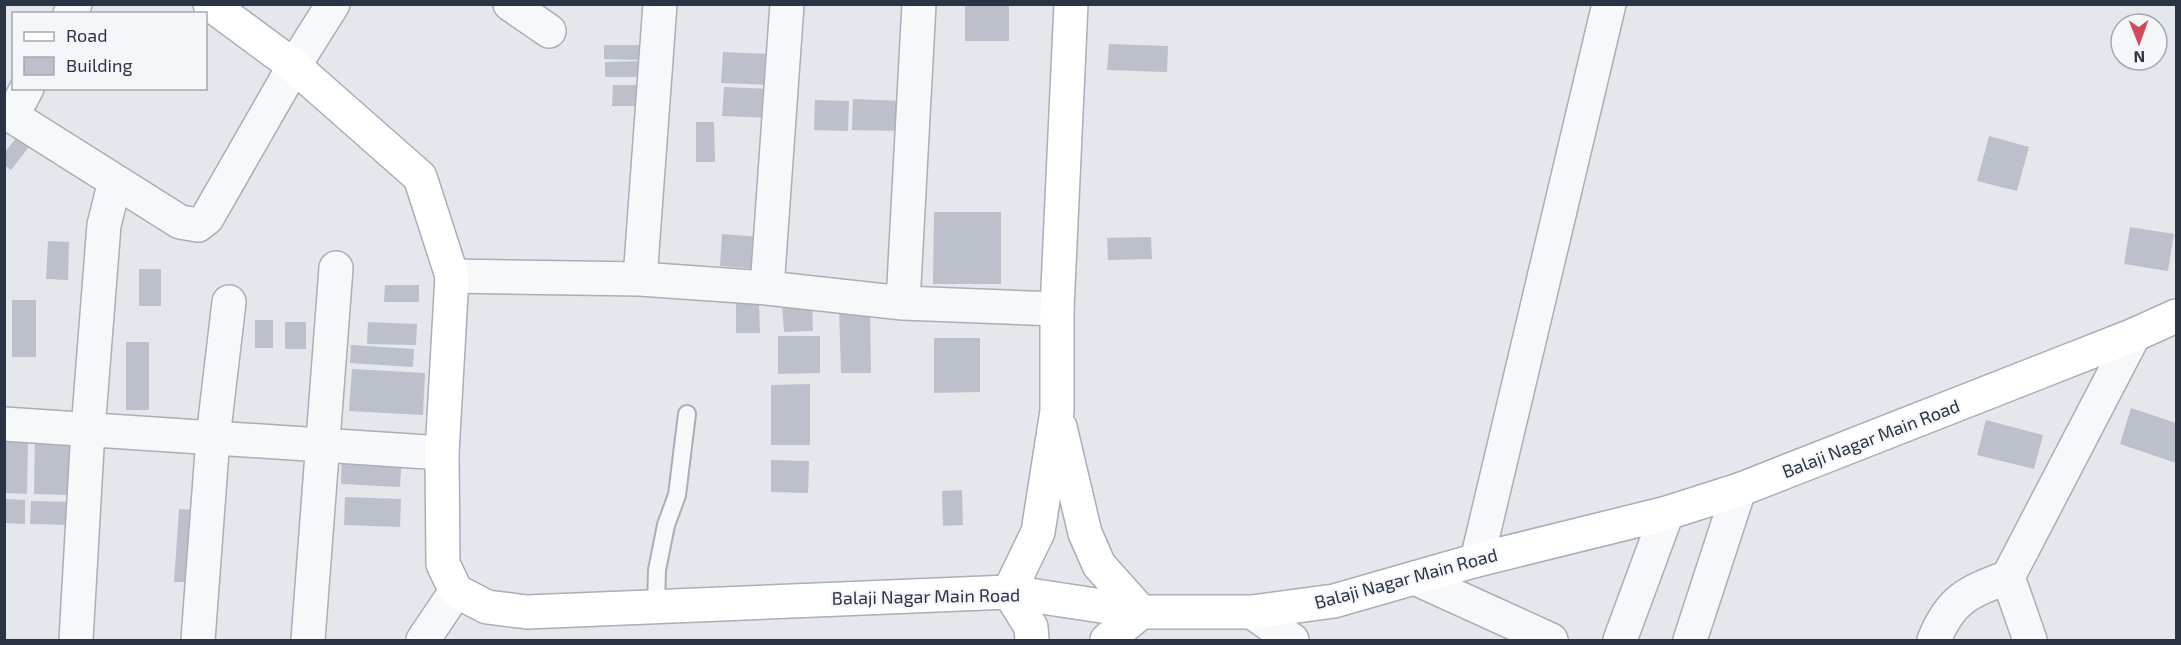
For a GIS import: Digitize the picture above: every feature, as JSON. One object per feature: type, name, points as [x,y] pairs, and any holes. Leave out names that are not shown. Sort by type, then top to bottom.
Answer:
[{"type":"street","points":[[210,4],[294,66],[420,177],[453,276],[442,453],[443,564],[456,591],[423,640]]},
{"type":"street","points":[[14,105],[115,180],[180,222],[198,225],[207,218],[294,66],[333,4]]},
{"type":"street","points":[[510,4],[549,31]]},
{"type":"street","points":[[640,279],[660,4]]},
{"type":"street","points":[[766,288],[787,4]]},
{"type":"street","points":[[903,303],[919,4]]},
{"type":"street","points":[[1032,640],[1030,627],[1009,592],[1038,532],[1057,411],[1057,309],[1071,4]]},
{"type":"street","points":[[1476,560],[1609,4]]},
{"type":"street","points":[[76,640],[88,430],[104,225],[115,180]]},
{"type":"street","points":[[308,640],[336,267]]},
{"type":"street","points":[[453,276],[640,279],[766,288],[903,303],[1057,309]]},
{"type":"street","points":[[198,640],[213,438],[229,302]]},
{"type":"street","name":"Balaji Nagar Main Road","points":[[456,591],[487,607],[527,612],[1009,592],[1141,612],[1252,612],[1334,601],[1476,560],[1667,513],[1739,490],[2134,336],[2176,316]]},
{"type":"street","points":[[1934,640],[1948,612],[1967,593],[2008,576],[2134,336]]},
{"type":"street","points":[[1057,411],[1085,533],[1099,566],[1141,612],[1107,640]]},
{"type":"street","points":[[4,424],[442,453]]},
{"type":"street","points":[[1690,640],[1739,490]]},
{"type":"street","points":[[1620,640],[1667,513]]},
{"type":"street","points":[[2008,576],[2030,640]]},
{"type":"street","points":[[1416,579],[1551,640]]},
{"type":"street","points":[[1252,612],[1292,640]]},
{"type":"lane","points":[[656,605],[657,570],[666,525],[677,495],[687,414]]},
{"type":"building","points":[[965,6],[1009,6],[1009,41],[965,41]]},
{"type":"building","points":[[1109,44],[1168,46],[1167,72],[1107,70]]},
{"type":"building","points":[[604,45],[639,45],[639,60],[604,59]]},
{"type":"building","points":[[723,52],[772,54],[771,85],[721,83]]},
{"type":"building","points":[[638,61],[638,77],[605,77],[605,62]]},
{"type":"building","points":[[613,85],[638,85],[638,106],[612,106]]},
{"type":"building","points":[[724,87],[770,89],[768,118],[722,116]]},
{"type":"building","points":[[853,99],[903,101],[902,131],[852,130]]},
{"type":"building","points":[[815,100],[849,101],[848,131],[814,130]]},
{"type":"building","points":[[696,122],[714,122],[715,162],[696,162]]},
{"type":"building","points":[[23,130],[35,139],[11,170],[4,165],[4,153]]},
{"type":"building","points":[[1989,136],[2029,147],[2017,191],[1977,181]]},
{"type":"building","points":[[934,212],[1001,212],[1001,284],[933,284]]},
{"type":"building","points":[[2130,227],[2174,234],[2168,271],[2124,264]]},
{"type":"building","points":[[722,234],[760,237],[758,269],[720,266]]},
{"type":"building","points":[[1151,237],[1152,259],[1108,260],[1107,238]]},
{"type":"building","points":[[48,241],[69,242],[68,280],[46,279]]},
{"type":"building","points":[[139,269],[161,269],[161,306],[139,306]]},
{"type":"building","points":[[385,285],[419,285],[419,302],[384,302]]},
{"type":"building","points":[[12,300],[36,300],[36,357],[12,357]]},
{"type":"building","points":[[812,301],[813,331],[784,332],[782,303]]},
{"type":"building","points":[[736,304],[759,304],[760,333],[736,333]]},
{"type":"building","points":[[839,307],[870,307],[871,373],[841,373]]},
{"type":"building","points":[[255,320],[273,320],[273,348],[255,348]]},
{"type":"building","points":[[285,322],[306,322],[306,349],[285,349]]},
{"type":"building","points":[[368,322],[417,324],[416,345],[367,344]]},
{"type":"building","points":[[778,336],[820,336],[820,373],[778,374]]},
{"type":"building","points":[[934,338],[980,338],[980,392],[934,393]]},
{"type":"building","points":[[126,342],[149,342],[149,410],[126,410]]},
{"type":"building","points":[[351,345],[414,349],[413,367],[350,363]]},
{"type":"building","points":[[352,369],[425,373],[423,415],[349,411]]},
{"type":"building","points":[[810,384],[810,445],[771,445],[771,385]]},
{"type":"building","points":[[2131,408],[2176,423],[2176,463],[2120,444]]},
{"type":"building","points":[[1986,420],[2043,435],[2034,469],[1977,455]]},
{"type":"building","points":[[4,438],[28,439],[27,494],[4,493]]},
{"type":"building","points":[[35,438],[71,438],[70,495],[34,494]]},
{"type":"building","points":[[342,449],[402,452],[400,487],[341,484]]},
{"type":"building","points":[[771,460],[809,461],[808,493],[771,492]]},
{"type":"building","points":[[962,490],[963,525],[943,526],[942,491]]},
{"type":"building","points":[[345,497],[401,499],[400,527],[344,525]]},
{"type":"building","points":[[4,499],[25,500],[25,524],[4,523]]},
{"type":"building","points":[[31,501],[71,502],[70,525],[30,524]]},
{"type":"building","points":[[179,509],[197,510],[193,582],[174,582]]}]
